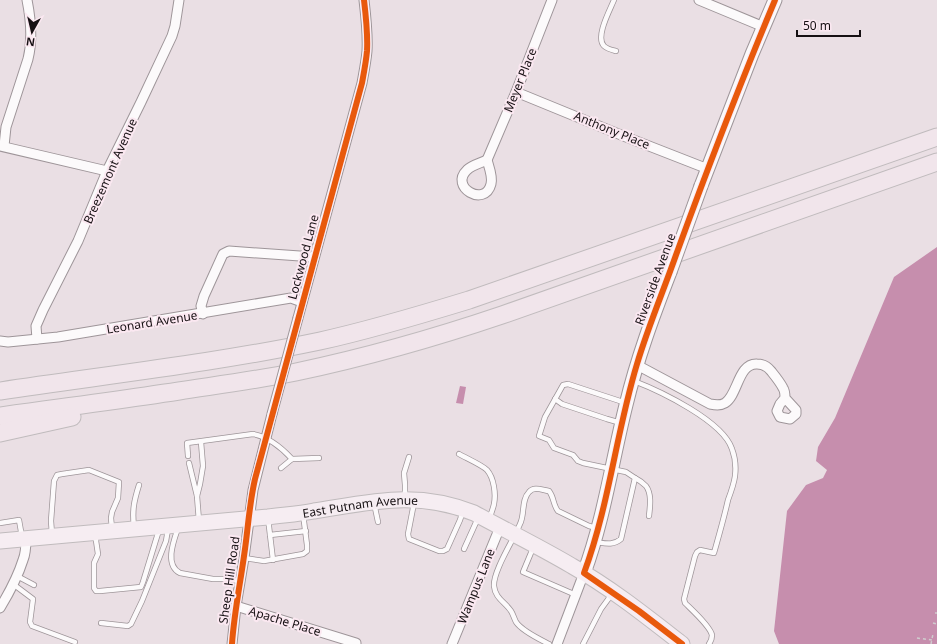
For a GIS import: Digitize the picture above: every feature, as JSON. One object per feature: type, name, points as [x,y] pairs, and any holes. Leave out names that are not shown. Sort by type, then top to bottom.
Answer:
[{"type":"highway","points":[[0,391],[262,352],[322,340],[396,322],[469,300],[937,138]]},
{"type":"highway","points":[[0,416],[233,383],[294,372],[362,357],[414,343],[532,305],[937,162]]},
{"type":"highway","points":[[0,433],[63,418],[95,413],[135,397]]},
{"type":"main road","name":"East Putnam Avenue","points":[[0,541],[268,517],[374,502],[410,499],[437,502],[464,509],[489,521],[584,573],[639,611],[682,644]]},
{"type":"street","points":[[27,0],[31,21],[31,48],[6,127],[2,146],[107,171]]},
{"type":"street","name":"Breezemont Avenue","points":[[37,339],[36,326],[43,310],[78,241],[107,171],[172,36],[179,0]]},
{"type":"street","name":"Lockwood Lane","points":[[248,518],[253,490],[272,414],[362,83],[367,45],[364,0]]},
{"type":"street","name":"Meyer Place","points":[[487,160],[516,92],[552,0]]},
{"type":"street","points":[[698,0],[764,27]]},
{"type":"street","name":"Riverside Avenue","points":[[584,573],[595,542],[626,404],[646,336],[701,186],[775,0]]},
{"type":"street","name":"Anthony Place","points":[[516,92],[708,169]]},
{"type":"street","points":[[202,314],[204,296],[223,254],[229,250],[314,257]]},
{"type":"street","name":"Leonard Avenue","points":[[0,341],[8,342],[58,337],[291,298],[302,302]]},
{"type":"street","points":[[637,365],[710,404],[720,406],[726,403],[732,395],[743,372],[748,367],[754,364],[763,364],[768,367],[784,389],[785,398]]},
{"type":"street","name":"Sheep Hill Road","points":[[232,644],[248,518]]},
{"type":"street","name":"Wampus Lane","points":[[452,644],[489,521]]},
{"type":"street","points":[[0,608],[24,560],[26,550],[24,539]]},
{"type":"street","points":[[557,644],[584,573]]},
{"type":"street","name":"Apache Place","points":[[236,606],[356,643]]},
{"type":"lane","points":[[614,0],[601,33],[601,40],[604,46],[616,51]]},
{"type":"lane","points":[[632,380],[657,391],[700,415],[720,432],[733,449],[735,478],[714,553],[700,550],[697,552],[684,599],[685,603],[709,628],[712,635],[709,644]]},
{"type":"lane","points":[[626,404],[568,384],[563,385],[546,417],[539,436],[549,440],[554,448],[573,455],[578,461],[626,472],[635,478],[646,486],[649,493],[649,516]]},
{"type":"lane","points":[[555,400],[562,404],[622,423]]},
{"type":"lane","points":[[188,456],[187,443],[253,434],[259,435],[281,448],[292,460]]},
{"type":"lane","points":[[197,496],[203,466],[201,442]]},
{"type":"lane","points":[[459,454],[486,469],[490,475],[494,487],[495,498],[489,521],[464,549]]},
{"type":"lane","points":[[409,457],[404,473],[410,499],[409,539],[439,551],[447,549],[464,509]]},
{"type":"lane","points":[[281,468],[292,460],[319,458]]},
{"type":"lane","points":[[189,464],[197,496],[200,523]]},
{"type":"lane","points":[[52,536],[51,521],[55,478],[57,475],[89,470],[119,482],[118,498],[111,518],[112,530]]},
{"type":"lane","points":[[595,542],[613,544],[621,539],[635,478]]},
{"type":"lane","points":[[134,529],[133,507],[139,484]]},
{"type":"lane","points":[[549,644],[533,636],[518,625],[510,610],[496,594],[494,587],[494,580],[507,548],[521,522],[525,500],[528,493],[537,488],[549,491],[558,511],[598,529]]},
{"type":"lane","points":[[374,502],[378,522]]},
{"type":"lane","points":[[244,558],[264,561],[273,560],[296,556],[307,551],[303,513]]},
{"type":"lane","points":[[268,517],[273,560]]},
{"type":"lane","points":[[0,523],[19,520],[24,539]]},
{"type":"lane","points":[[95,532],[98,554],[94,563],[94,588],[96,591],[100,591],[141,587],[169,525]]},
{"type":"lane","points":[[169,525],[173,543],[171,556],[172,563],[176,571],[213,579],[240,581]]},
{"type":"lane","points":[[101,622],[128,626],[131,624],[166,541],[169,525]]},
{"type":"lane","points":[[270,535],[306,531]]},
{"type":"lane","points":[[534,545],[523,572],[576,595]]},
{"type":"lane","points":[[15,580],[34,585]]},
{"type":"lane","points":[[15,580],[33,599],[30,622],[32,626],[75,642]]},
{"type":"lane","points":[[583,644],[601,609],[613,593]]},
{"type":"path","points":[[933,623],[937,624]]},
{"type":"path","points":[[931,644],[933,634]]},
{"type":"path","points":[[917,638],[932,640]]},
{"type":"shaded area","points":[[937,247],[937,644],[779,644],[774,631],[787,511],[806,485],[823,478],[827,470],[816,461],[818,447],[835,418],[894,277]]},
{"type":"shaded area","points":[[460,386],[466,387],[463,404],[456,403]]},
{"type":"cycle path","points":[[232,644],[251,498],[255,479],[362,83],[367,45],[367,26],[364,0]]},
{"type":"cycle path","points":[[682,644],[639,611],[584,573],[600,522],[623,416],[641,350],[712,159],[775,0]]}]
